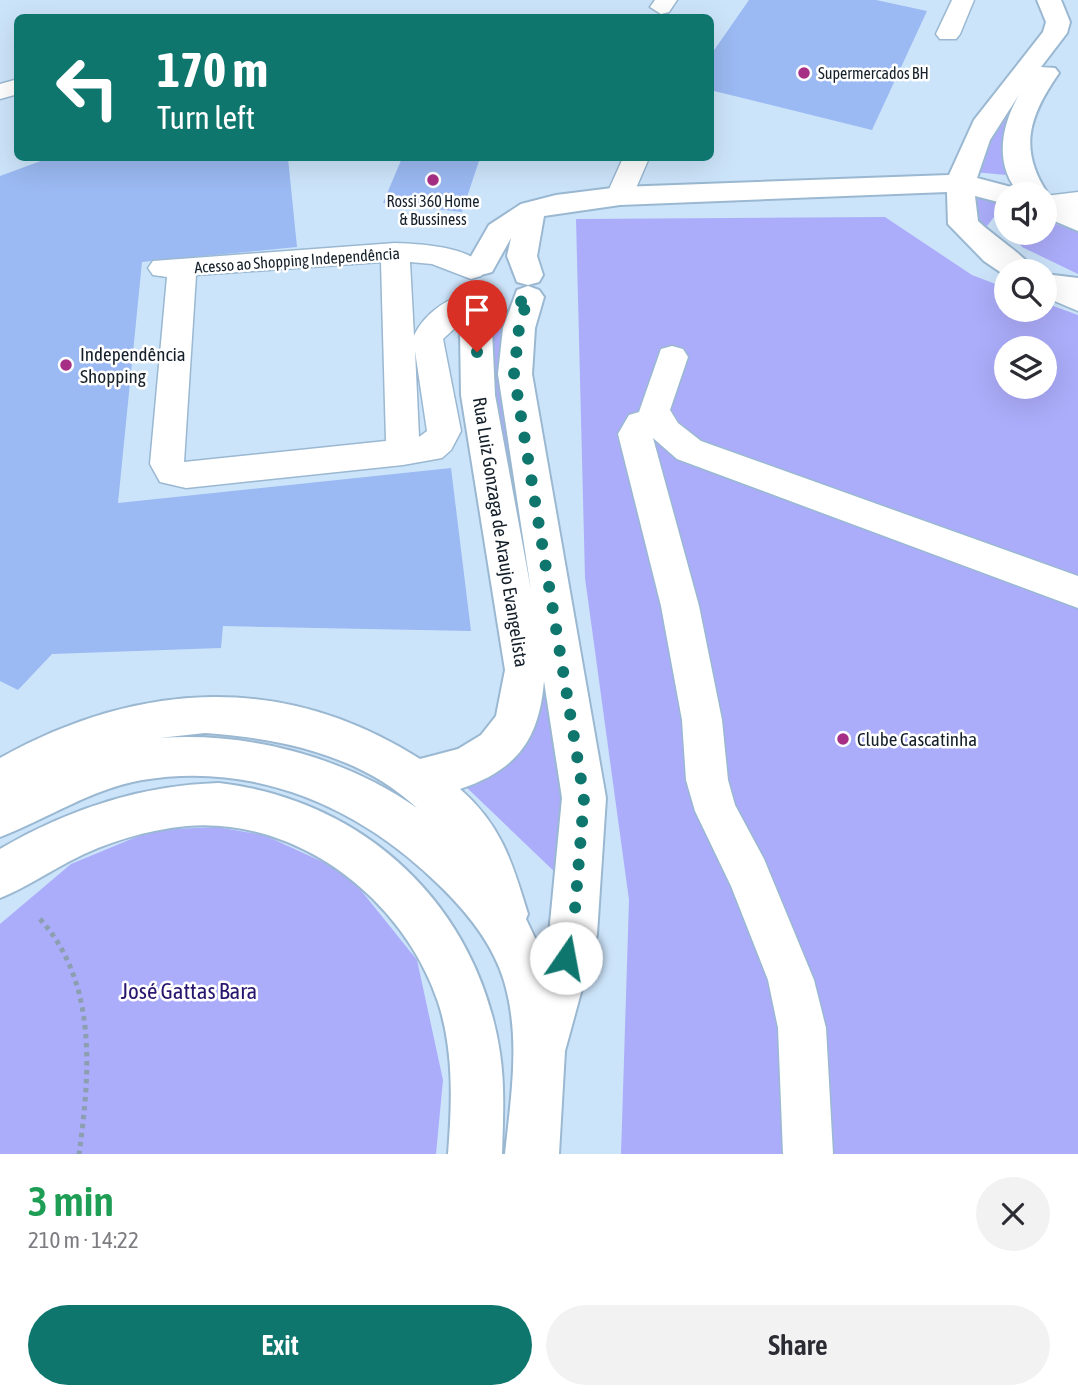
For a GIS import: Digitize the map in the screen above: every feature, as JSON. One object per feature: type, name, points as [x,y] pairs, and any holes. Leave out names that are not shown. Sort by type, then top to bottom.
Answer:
[{"type":"main road","points":[[963,224],[961,183],[970,149],[992,114],[1055,33],[1058,22],[1048,0]]},
{"type":"main road","points":[[1026,182],[1018,171],[1015,144],[1025,112],[1038,82],[1078,34]]},
{"type":"main road","points":[[905,185],[939,170],[970,149]]},
{"type":"main road","points":[[472,279],[499,232],[531,210],[620,196],[961,183],[994,192]]},
{"type":"main road","points":[[861,188],[907,200],[963,224],[1002,259]]},
{"type":"main road","name":"Rua Luiz Gonzaga de Araujo Evangelista","points":[[531,210],[522,256],[528,286],[519,328],[514,374],[584,798],[573,934],[540,1056]]},
{"type":"main road","points":[[1057,211],[1078,222]]},
{"type":"main road","points":[[995,254],[996,245]]},
{"type":"main road","points":[[512,265],[528,286],[512,309],[488,312],[472,279],[512,265]]},
{"type":"main road","name":"Rua Luiz Gonzaga de Araujo Evangelista","points":[[415,780],[454,771],[482,760],[511,737],[523,705],[525,670],[478,395],[472,279]]},
{"type":"main road","points":[[1057,286],[1078,288]]},
{"type":"main road","points":[[0,782],[49,756],[112,731],[164,718],[210,716],[263,719],[314,733],[381,758],[415,780],[443,802],[486,855],[508,930],[534,1003],[540,1056],[531,1154]]},
{"type":"main road","points":[[0,816],[37,796],[139,761],[180,757],[236,758],[291,768],[380,807],[422,838],[486,898],[508,930]]},
{"type":"main road","points":[[0,874],[37,852],[119,820],[171,808],[213,805],[251,808],[329,837],[367,860],[413,905],[443,950],[461,992],[479,1072],[480,1114],[475,1154]]},
{"type":"street","points":[[948,34],[962,0]]},
{"type":"street","points":[[620,196],[635,161]]},
{"type":"street","points":[[1057,204],[1078,201]]},
{"type":"street","points":[[395,252],[403,452],[430,449],[439,441],[444,431],[428,339],[432,329],[472,279]]},
{"type":"street","name":"Acesso ao Shopping Independência","points":[[403,452],[186,475],[172,473],[167,464],[172,268],[395,252],[436,255],[472,279]]},
{"type":"street","points":[[1057,291],[1078,301]]},
{"type":"street","points":[[673,357],[654,410],[666,432],[689,450],[1078,592]]},
{"type":"street","points":[[660,421],[641,424],[635,434],[680,606],[702,720],[707,780],[716,811],[748,874],[791,980],[803,1028],[808,1154]]},
{"type":"path","points":[[40,919],[68,956],[81,1010],[88,1081],[79,1154]]},
{"type":"green space","points":[[1013,108],[1004,149],[1006,175],[974,172],[981,155]]},
{"type":"green space","points":[[970,193],[994,200],[994,217],[983,231],[979,226]]},
{"type":"green space","name":"Clube Cascatinha","points":[[885,217],[972,275],[994,283],[994,322],[1057,322],[1057,307],[1078,315],[1078,1154],[621,1154],[629,900],[585,578],[576,219]]},
{"type":"green space","points":[[1057,224],[1078,232],[1078,274],[1057,264],[1057,259],[1047,259],[1020,245],[1057,245]]},
{"type":"green space","points":[[488,327],[505,329],[573,794],[559,876],[463,784],[510,753]]},
{"type":"green space","name":"José Gattas Bara","points":[[216,827],[264,835],[347,873],[417,960],[443,1080],[436,1154],[0,1154],[0,924],[71,864],[153,830]]},
{"type":"building","name":"Supermercados BH","points":[[749,0],[876,0],[927,11],[872,130],[714,91],[714,50]]},
{"type":"building","name":"Independência Shopping","points":[[41,161],[288,161],[297,247],[142,262],[118,503],[451,468],[471,631],[223,626],[221,648],[52,654],[18,690],[0,681],[0,176]]},
{"type":"building","name":"Rossi 360 Home & Bussiness","points":[[401,161],[479,161],[462,212],[383,203]]},
{"type":"place","name":"Supermercados BH","points":[[804,73]]},
{"type":"place","name":"Rossi 360 Home & Bussiness","points":[[433,180]]},
{"type":"place","name":"Independência Shopping","points":[[66,365]]},
{"type":"place","name":"Clube Cascatinha","points":[[843,739]]},
{"type":"route","points":[[477,352],[476,331],[466,304],[488,312],[500,312],[512,309],[528,297],[519,328],[514,374],[584,798],[573,934],[566,958]]}]
